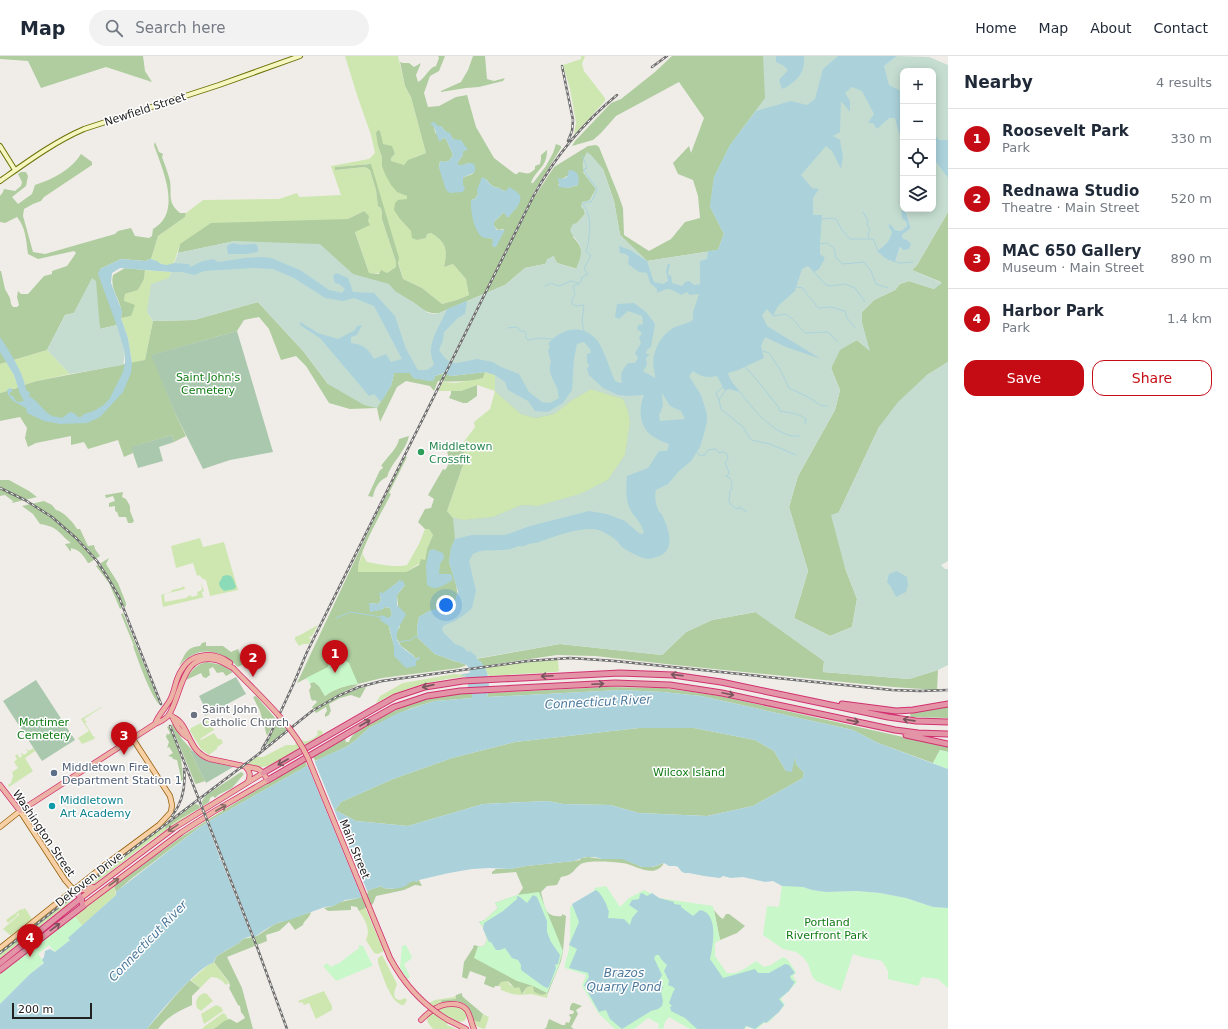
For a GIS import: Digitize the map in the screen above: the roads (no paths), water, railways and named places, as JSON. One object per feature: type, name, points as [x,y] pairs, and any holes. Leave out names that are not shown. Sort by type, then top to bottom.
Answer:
[{"type":"highway","name":"Main Street","points":[[155,724],[159,715],[166,708],[180,671],[192,659],[203,655],[214,656],[228,662],[283,720],[301,744],[390,958],[400,976],[412,991],[427,1005],[448,1020],[466,1029]]},
{"type":"highway","name":"Main Street","points":[[20,811],[155,724],[164,720],[175,703],[183,678],[193,665],[210,659],[219,661],[233,668]]},
{"type":"highway","points":[[0,963],[81,898],[174,828],[263,773],[395,697],[428,686],[467,680],[616,673],[657,674],[706,679],[903,720],[948,722]]},
{"type":"highway","points":[[1,970],[182,832],[213,812],[394,707],[427,696],[468,690],[615,683],[646,683],[722,693],[911,732],[948,734]]},
{"type":"highway","points":[[798,698],[810,698],[857,707],[893,711],[913,710],[948,704]]},
{"type":"highway","points":[[166,708],[174,718],[180,721],[188,738],[198,751],[206,757],[254,769],[260,773],[263,773],[268,780]]},
{"type":"highway","points":[[882,727],[895,732],[948,744]]},
{"type":"highway","points":[[245,766],[249,770],[250,774],[248,783]]},
{"type":"highway","name":"Washington Street","points":[[0,785],[20,811]]},
{"type":"highway","points":[[75,890],[84,890],[97,886]]},
{"type":"highway","points":[[75,890],[81,898],[83,906]]},
{"type":"highway","points":[[72,905],[75,890]]},
{"type":"highway","points":[[421,1020],[435,1008],[450,1004],[458,1005],[465,1008],[468,1012],[474,1029]]},
{"type":"highway","points":[[458,1026],[466,1023],[469,1017]]},
{"type":"main road","name":"Newfield Street","points":[[0,181],[60,140],[84,129],[219,85],[300,56]]},
{"type":"main road","points":[[0,146],[16,170]]},
{"type":"main road","name":"DeKoven Drive","points":[[0,948],[159,825],[171,812],[172,805],[170,796],[133,739]]},
{"type":"main road","name":"Main Street","points":[[0,827],[20,811]]},
{"type":"main road","name":"Washington Street","points":[[20,811],[65,880],[75,890]]},
{"type":"water","points":[[776,56],[804,56],[803,67],[800,75],[790,85],[782,89],[779,80],[788,70],[776,62]]},
{"type":"water","name":"Connecticut River","points":[[838,56],[897,56],[884,66],[889,85],[900,90],[900,135],[895,118],[889,118],[877,129],[873,123],[868,123],[874,114],[862,91],[852,87],[845,93],[850,101],[850,112],[841,101],[840,132],[833,136],[840,140],[843,157],[841,169],[832,151],[826,146],[801,175],[812,188],[819,189],[813,198],[813,215],[822,215],[820,254],[825,258],[819,269],[814,272],[808,266],[802,269],[795,291],[778,306],[773,316],[767,309],[762,315],[767,326],[821,359],[786,347],[765,337],[761,346],[764,358],[728,373],[731,381],[740,392],[729,389],[725,391],[717,376],[710,377],[699,375],[693,371],[689,376],[701,395],[707,414],[707,421],[700,447],[691,461],[679,471],[668,484],[656,490],[656,504],[666,525],[669,538],[667,550],[663,554],[649,559],[641,557],[624,549],[616,540],[599,530],[592,529],[570,532],[536,543],[510,549],[486,550],[478,552],[473,554],[469,561],[476,591],[472,608],[455,621],[445,625],[442,628],[443,632],[455,644],[463,647],[468,652],[470,651],[484,666],[489,681],[487,697],[620,690],[701,696],[853,730],[878,743],[948,769],[948,908],[933,907],[906,898],[880,893],[857,891],[826,892],[803,887],[782,886],[773,881],[765,882],[743,877],[731,878],[723,876],[720,878],[684,873],[676,866],[669,866],[664,863],[652,867],[642,867],[622,859],[585,857],[574,861],[510,869],[472,869],[449,873],[416,882],[410,882],[405,886],[398,888],[390,889],[383,888],[382,886],[369,890],[359,898],[345,900],[333,906],[325,907],[278,923],[253,938],[251,936],[243,939],[217,956],[213,963],[198,973],[169,1003],[147,1029],[0,1029],[0,1004],[30,974],[44,963],[42,960],[45,951],[50,949],[55,952],[70,940],[68,938],[116,895],[116,892],[197,829],[321,758],[346,747],[369,728],[398,713],[434,701],[472,698],[472,694],[468,687],[467,677],[464,677],[466,675],[461,676],[462,674],[470,672],[467,665],[435,654],[418,638],[417,628],[419,617],[429,611],[447,607],[456,599],[458,591],[449,562],[451,548],[455,539],[472,535],[505,535],[530,526],[589,511],[607,514],[625,521],[640,534],[644,533],[641,525],[630,510],[627,501],[627,476],[648,468],[659,451],[667,451],[669,444],[657,439],[645,429],[641,418],[641,407],[644,395],[618,395],[603,388],[589,375],[587,369],[589,365],[587,362],[587,354],[591,353],[590,349],[584,342],[577,344],[574,359],[572,390],[563,403],[548,412],[535,411],[528,401],[508,390],[505,382],[495,375],[485,372],[451,376],[443,373],[435,376],[434,380],[430,381],[413,378],[410,373],[394,373],[391,386],[381,402],[374,394],[369,396],[320,338],[300,325],[300,322],[318,333],[338,339],[355,330],[357,326],[362,325],[357,335],[351,337],[351,343],[365,348],[370,352],[374,359],[386,354],[391,362],[402,359],[374,306],[354,298],[343,301],[325,298],[294,278],[273,269],[253,268],[204,271],[194,275],[182,272],[120,268],[112,273],[111,283],[122,311],[121,318],[128,338],[132,363],[131,373],[123,392],[100,417],[87,423],[60,424],[44,421],[27,413],[26,408],[12,400],[7,391],[11,388],[13,390],[10,393],[10,396],[13,396],[18,402],[24,401],[20,394],[14,375],[0,352],[0,337],[19,369],[25,383],[26,390],[30,393],[29,396],[52,416],[62,418],[70,412],[74,413],[78,417],[81,417],[84,414],[94,411],[105,404],[110,398],[123,372],[125,362],[125,354],[117,326],[98,274],[100,269],[121,259],[145,261],[151,259],[161,264],[189,264],[190,267],[203,261],[213,259],[218,262],[261,257],[271,258],[300,270],[329,290],[342,293],[345,289],[339,284],[335,283],[333,276],[336,273],[348,278],[353,292],[374,293],[395,316],[406,349],[418,370],[427,370],[434,365],[431,353],[432,344],[447,309],[467,301],[465,314],[458,318],[444,332],[439,350],[444,357],[451,363],[477,359],[493,362],[519,374],[529,392],[542,402],[550,403],[559,398],[557,388],[550,372],[551,362],[548,351],[550,346],[548,344],[558,335],[571,330],[584,331],[599,342],[615,381],[620,383],[622,382],[621,374],[625,367],[628,363],[635,363],[638,358],[635,353],[641,343],[639,338],[642,333],[637,329],[638,325],[643,324],[642,316],[628,311],[619,319],[615,317],[617,304],[634,303],[647,313],[655,324],[651,347],[647,350],[646,354],[650,354],[646,358],[647,365],[643,371],[655,378],[653,362],[659,343],[665,334],[673,328],[693,320],[693,312],[699,294],[690,295],[687,292],[681,295],[669,289],[657,293],[657,289],[650,283],[647,273],[639,272],[628,264],[629,257],[626,254],[620,253],[619,246],[630,250],[647,261],[654,282],[663,284],[668,281],[666,270],[668,264],[670,264],[668,273],[669,276],[671,275],[672,283],[682,286],[685,282],[689,281],[694,285],[700,284],[700,261],[707,259],[708,251],[718,250],[724,234],[710,207],[714,177],[730,145],[756,111],[791,101],[807,105],[815,99],[823,69]],"holes":[[[662,393],[670,406],[681,411],[685,419],[660,421],[659,415],[663,406]],[[639,728],[694,728],[755,740],[774,751],[786,771],[792,772],[795,757],[796,764],[804,773],[803,778],[753,806],[707,816],[639,813],[610,805],[563,804],[548,801],[483,804],[408,826],[356,821],[335,810],[341,802],[393,779],[452,758],[515,742]]]},
{"type":"water","points":[[434,122],[450,133],[453,139],[461,140],[468,150],[463,151],[463,155],[458,162],[458,165],[470,163],[474,164],[474,172],[463,178],[463,185],[465,188],[463,192],[450,193],[446,190],[439,168],[440,161],[449,161],[453,155],[445,138],[441,139],[442,141],[439,141],[434,127],[430,123]]},
{"type":"water","points":[[936,136],[939,140],[948,140],[948,178],[937,163]]},
{"type":"water","points":[[569,170],[572,170],[578,174],[578,185],[568,188],[559,188],[557,178],[562,179],[567,177]]},
{"type":"water","points":[[482,177],[496,188],[506,191],[509,187],[520,196],[520,202],[507,218],[504,212],[494,222],[494,226],[497,230],[505,230],[496,247],[493,247],[493,239],[484,238],[480,235],[474,224],[471,211],[471,200],[475,199],[478,194],[477,190]]},
{"type":"water","points":[[901,212],[906,212],[911,228],[902,235],[903,239],[907,240],[911,244],[909,249],[904,250],[900,247],[895,262],[887,259],[877,251],[885,245],[890,238],[892,232],[888,226],[890,224],[895,230],[901,231],[907,226],[906,222],[902,218]]},
{"type":"water","points":[[233,243],[241,245],[256,244],[258,247],[258,252],[247,254],[228,254],[227,247]]},
{"type":"water","points":[[433,549],[443,553],[444,558],[440,564],[439,574],[451,574],[453,580],[437,588],[427,585],[426,565],[429,551]]},
{"type":"water","points":[[897,571],[907,577],[908,585],[906,592],[896,597],[887,582],[889,574]]},
{"type":"water","points":[[399,580],[403,581],[405,585],[397,595],[397,605],[406,614],[398,630],[398,642],[416,659],[420,657],[420,659],[416,661],[416,666],[406,668],[394,656],[394,647],[389,626],[380,620],[381,615],[389,618],[392,614],[390,608],[385,607],[381,610],[370,612],[369,603],[378,604],[381,600],[379,592],[383,593]]},
{"type":"water","name":"Brazos Quarry Pond","points":[[596,890],[602,896],[609,911],[608,918],[624,919],[630,925],[632,918],[638,911],[629,905],[632,900],[639,899],[640,894],[642,893],[647,896],[652,893],[659,898],[681,905],[681,907],[693,916],[700,910],[706,912],[710,917],[713,931],[710,959],[723,978],[755,969],[758,973],[769,973],[785,964],[789,965],[795,973],[790,976],[795,982],[789,991],[779,999],[784,1005],[779,1012],[766,1023],[764,1022],[755,1029],[746,1026],[744,1029],[697,1029],[685,1018],[671,1011],[670,1007],[672,1006],[669,1003],[675,989],[668,985],[669,981],[664,971],[667,965],[659,955],[656,955],[654,958],[662,975],[660,979],[663,987],[661,992],[663,1001],[662,1006],[622,1029],[610,1019],[606,1010],[599,1012],[584,985],[589,977],[588,973],[569,968],[577,949],[569,945],[579,922],[572,904]]},
{"type":"water","points":[[533,895],[537,897],[547,921],[547,932],[551,942],[560,955],[558,964],[555,965],[556,968],[549,987],[547,988],[521,970],[521,965],[518,960],[512,958],[505,948],[496,950],[491,942],[489,942],[483,929],[484,923],[503,911],[517,899],[517,896],[527,903]]},
{"type":"waterway","points":[[582,156],[587,168],[584,169],[584,171],[597,189],[591,202],[586,202],[583,204],[588,215],[590,227],[586,252],[591,255],[584,269],[588,274],[582,277],[580,283],[573,286],[575,295],[572,299],[572,304],[576,306],[584,305],[582,322],[584,331]]},
{"type":"waterway","points":[[863,212],[868,221],[867,225],[870,229],[868,235],[869,238]]},
{"type":"waterway","points":[[822,219],[836,219],[842,230],[850,239],[873,239],[880,253]]},
{"type":"waterway","points":[[820,244],[827,243],[834,248],[836,258],[843,264],[864,262],[871,271],[876,284],[888,288]]},
{"type":"waterway","points":[[882,255],[889,260]]},
{"type":"waterway","points":[[893,261],[900,263],[913,262]]},
{"type":"waterway","points":[[814,272],[825,284],[829,286],[845,284],[855,288],[865,302]]},
{"type":"waterway","points":[[545,286],[551,283],[559,286],[571,281],[578,283]]},
{"type":"waterway","points":[[796,287],[803,288],[818,308],[831,307],[845,311],[847,318],[855,328]]},
{"type":"waterway","points":[[773,316],[786,314],[805,333],[828,332],[838,342]]},
{"type":"waterway","points":[[508,328],[517,327],[520,331],[524,331],[528,340],[539,338],[552,339]]},
{"type":"waterway","points":[[763,351],[769,353],[781,371],[789,388],[810,398],[820,405],[827,406]]},
{"type":"waterway","points":[[744,366],[762,386],[780,411],[803,417],[806,419],[805,424]]},
{"type":"waterway","points":[[723,387],[716,393],[721,409],[743,427],[751,440],[770,444],[796,455]]},
{"type":"waterway","points":[[719,400],[725,391]]},
{"type":"waterway","points":[[740,392],[766,422],[783,433],[792,436],[800,436]]},
{"type":"waterway","points":[[696,452],[701,456],[705,455],[708,450],[716,449],[719,453],[724,452],[727,454],[728,458],[725,463],[729,472],[726,476],[732,481],[729,502],[735,508],[739,509],[739,507],[747,512]]},
{"type":"waterway","points":[[336,618],[351,612],[381,617]]},
{"type":"waterway","points":[[399,642],[418,637]]},
{"type":"railway","points":[[652,67],[667,56]]},
{"type":"railway","points":[[562,66],[573,120],[572,131],[568,141]]},
{"type":"railway","points":[[262,749],[269,737],[307,652],[533,197],[550,169],[570,142],[592,117],[617,95]]},
{"type":"railway","points":[[0,488],[25,500],[52,517],[76,538],[97,561],[119,597],[161,704]]},
{"type":"railway","points":[[0,953],[121,858],[256,756],[312,711],[338,696],[359,687],[382,681],[528,661],[570,658],[615,661],[892,690],[948,690]]},
{"type":"railway","points":[[170,726],[257,947],[287,1029]]},
{"type":"railway","points":[[172,816],[181,800],[184,782],[184,769]]},
{"type":"place","name":"Middletown Crossfit","points":[[421,452]]},
{"type":"place","name":"Roosevelt Park","points":[[335,673]]},
{"type":"place","name":"Rednawa Studio","points":[[253,677]]},
{"type":"place","name":"Saint John Catholic Church","points":[[194,715]]},
{"type":"place","name":"MAC 650 Gallery","points":[[124,755]]},
{"type":"place","name":"Middletown Fire Department Station 1","points":[[54,773]]},
{"type":"place","name":"Middletown Art Academy","points":[[52,806]]},
{"type":"place","name":"Harbor Park","points":[[30,957]]},
{"type":"park label","name":"Saint John's Cemetery","points":[[208,383]]},
{"type":"park label","name":"Mortimer Cemetery","points":[[44,728]]},
{"type":"park label","name":"Wilcox Island","points":[[689,772]]},
{"type":"park label","name":"Portland Riverfront Park","points":[[827,928]]}]
